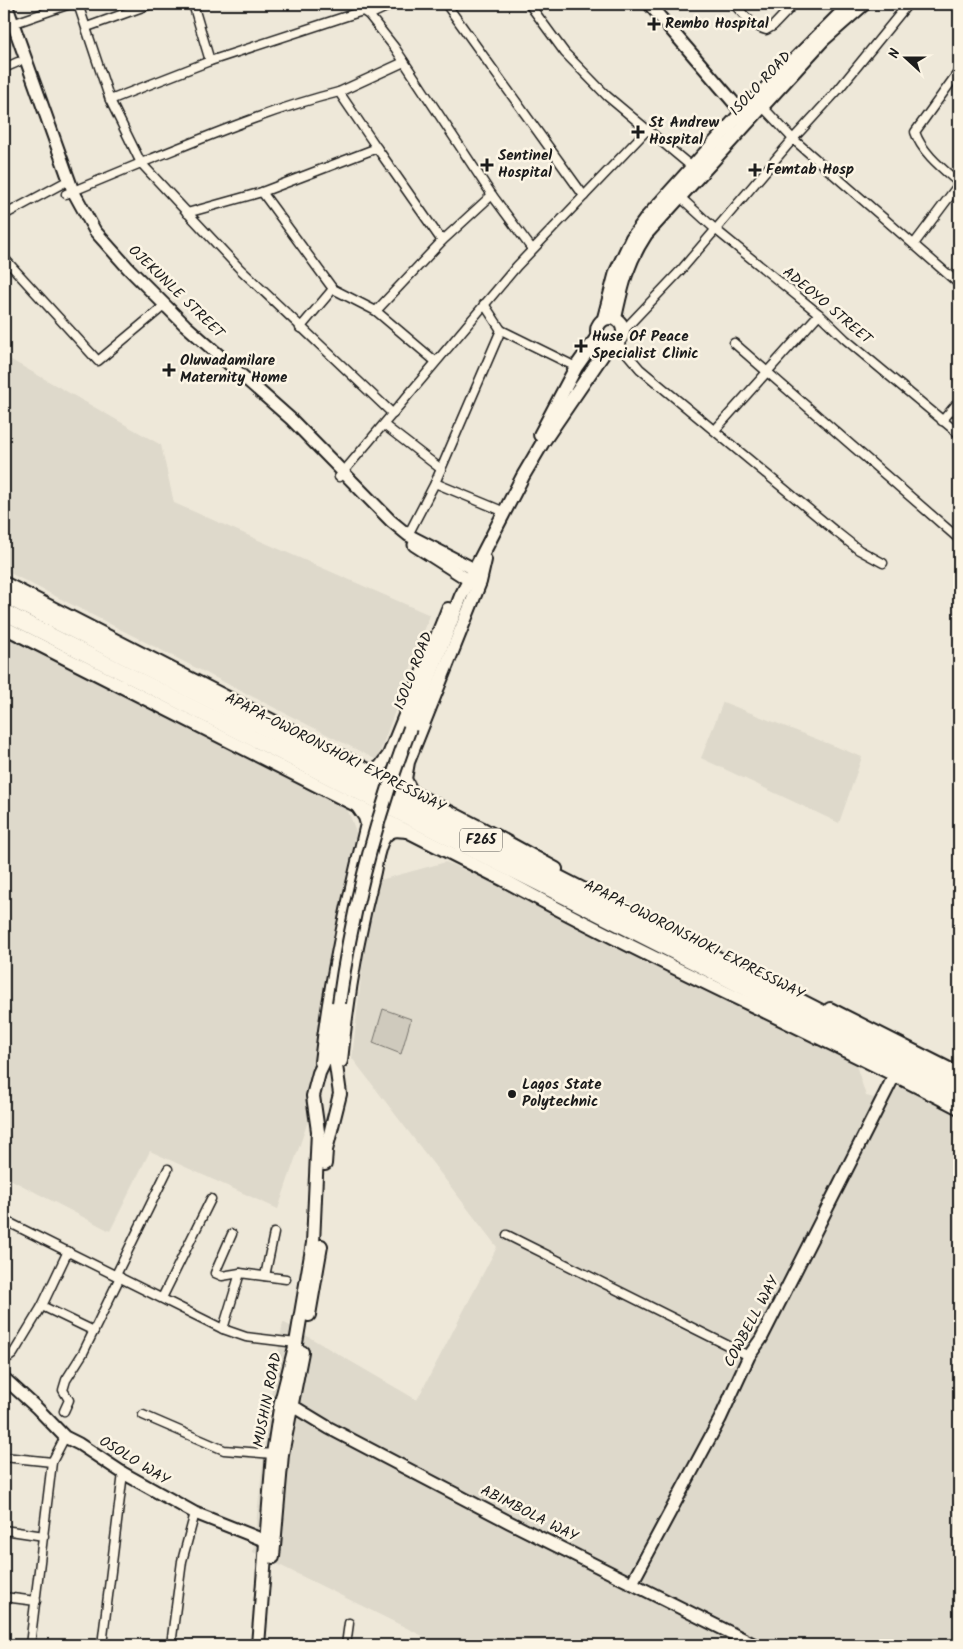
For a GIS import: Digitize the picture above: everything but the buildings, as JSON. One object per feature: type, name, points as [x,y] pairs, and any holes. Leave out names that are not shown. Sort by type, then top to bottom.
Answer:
[{"type":"highway","name":"APAPA-OWORONSHOKI EXPRESSWAY","points":[[4,595],[959,1083]]},
{"type":"highway","name":"APAPA-OWORONSHOKI EXPRESSWAY","points":[[4,612],[959,1096]]},
{"type":"main road","name":"ISOLO ROAD","points":[[759,103],[850,4]]},
{"type":"main road","name":"ISOLO ROAD","points":[[610,318],[616,272],[632,238],[648,216],[692,167],[823,40],[864,4]]},
{"type":"main road","name":"ISOLO ROAD","points":[[610,318],[625,272],[634,252],[745,116]]},
{"type":"main road","points":[[610,318],[621,323],[624,330],[622,337],[614,343],[603,342],[598,336],[597,328],[610,318]]},
{"type":"main road","points":[[371,772],[380,767],[389,755],[430,651],[467,572],[576,367],[598,336]]},
{"type":"main road","name":"ISOLO ROAD","points":[[333,1044],[346,954],[376,828],[410,728],[461,596],[543,442],[614,343]]},
{"type":"main road","points":[[411,791],[405,780],[408,762],[480,582],[488,546]]},
{"type":"main road","points":[[461,596],[467,572]]},
{"type":"main road","name":"APAPA-OWORONSHOKI EXPRESSWAY","points":[[4,583],[411,791],[603,894],[959,1074]]},
{"type":"main road","name":"APAPA-OWORONSHOKI EXPRESSWAY","points":[[4,627],[504,880],[577,921],[895,1074],[959,1108]]},
{"type":"main road","points":[[321,1165],[313,1096],[318,1077],[333,972],[367,824],[366,817],[358,807]]},
{"type":"main road","points":[[339,1079],[356,950],[376,861],[387,834],[396,830],[406,831]]},
{"type":"main road","points":[[318,1077],[333,1044]]},
{"type":"main road","points":[[321,1165],[340,1094],[333,1044]]},
{"type":"main road","points":[[318,1077],[339,1079]]},
{"type":"main road","points":[[315,1115],[325,1119],[336,1114]]},
{"type":"main road","name":"MUSHIN ROAD","points":[[258,1645],[273,1454],[282,1402],[296,1343],[313,1243],[321,1165]]},
{"type":"main road","name":"MUSHIN ROAD","points":[[266,1645],[282,1454],[317,1274],[321,1165]]},
{"type":"street","name":"OJEKUNLE STREET","points":[[6,4],[8,22],[18,62],[67,187],[102,240],[162,307],[291,419],[399,536],[467,572]]},
{"type":"street","points":[[8,22],[70,4]]},
{"type":"street","points":[[78,4],[110,100],[141,163],[240,269],[300,328],[393,414]]},
{"type":"street","points":[[87,27],[151,4]]},
{"type":"street","points":[[193,4],[210,61]]},
{"type":"street","points":[[110,100],[210,61],[364,10],[393,4]]},
{"type":"street","points":[[446,4],[584,196]]},
{"type":"street","points":[[529,4],[565,53],[607,96],[692,167]]},
{"type":"street","points":[[649,4],[745,116]]},
{"type":"street","points":[[734,4],[758,28],[766,30],[773,26],[794,4]]},
{"type":"street","points":[[624,330],[681,270],[793,139],[838,90],[908,4]]},
{"type":"street","points":[[364,10],[404,62],[492,195],[532,249]]},
{"type":"street","name":"OJEKUNLE STREET","points":[[8,22],[67,187]]},
{"type":"street","points":[[4,68],[18,62]]},
{"type":"street","points":[[4,215],[67,187],[141,163],[250,120],[339,92],[404,62]]},
{"type":"street","points":[[914,244],[959,184],[918,142],[915,132],[959,71]]},
{"type":"street","points":[[339,92],[442,240]]},
{"type":"street","points":[[759,103],[793,139],[959,284]]},
{"type":"street","points":[[341,474],[532,249],[647,130]]},
{"type":"street","points":[[188,213],[262,192],[377,148]]},
{"type":"street","points":[[262,192],[333,289],[376,311],[435,361]]},
{"type":"street","points":[[376,311],[442,240],[492,195]]},
{"type":"street","name":"ADEOYO STREET","points":[[679,196],[715,229],[819,314],[959,434]]},
{"type":"street","points":[[4,258],[98,361],[162,307]]},
{"type":"street","points":[[300,328],[333,289]]},
{"type":"street","points":[[484,304],[501,330],[576,367]]},
{"type":"street","points":[[715,430],[819,314]]},
{"type":"street","points":[[408,535],[435,483],[501,330]]},
{"type":"street","points":[[614,343],[640,369],[853,545],[883,563]]},
{"type":"street","points":[[734,343],[959,539]]},
{"type":"street","points":[[942,421],[959,401]]},
{"type":"street","points":[[384,425],[441,469]]},
{"type":"street","name":"OJEKUNLE STREET","points":[[341,474],[408,535],[467,572]]},
{"type":"street","points":[[435,483],[500,510]]},
{"type":"street","name":"COWBELL WAY","points":[[632,1583],[720,1419],[749,1356],[761,1340],[895,1074]]},
{"type":"street","points":[[64,1411],[69,1400],[63,1390],[66,1380],[94,1331],[168,1169]]},
{"type":"street","points":[[162,1298],[211,1199]]},
{"type":"street","points":[[4,1220],[223,1329],[246,1337],[296,1343]]},
{"type":"street","points":[[265,1276],[274,1233]]},
{"type":"street","points":[[232,1234],[215,1273],[222,1276],[240,1273],[286,1279]]},
{"type":"street","points":[[507,1235],[749,1356]]},
{"type":"street","points":[[4,1352],[11,1357],[42,1306],[68,1251]]},
{"type":"street","points":[[223,1329],[240,1273]]},
{"type":"street","points":[[42,1306],[94,1331]]},
{"type":"street","name":"OSOLO WAY","points":[[4,1378],[65,1436],[123,1473],[194,1513],[266,1541]]},
{"type":"street","name":"ABIMBOLA WAY","points":[[291,1405],[329,1428],[509,1522],[755,1645]]},
{"type":"street","points":[[142,1415],[224,1450],[273,1454]]},
{"type":"street","points":[[30,1645],[52,1462],[65,1436]]},
{"type":"street","points":[[4,1457],[52,1462]]},
{"type":"street","points":[[102,1645],[123,1473]]},
{"type":"street","points":[[172,1645],[182,1561],[194,1513]]},
{"type":"street","points":[[4,1530],[44,1536]]},
{"type":"street","points":[[4,1597],[36,1601]]},
{"type":"street","points":[[346,1645],[349,1623]]},
{"type":"shaded area","points":[[4,356],[161,445],[174,503],[430,615],[377,760],[4,570]]},
{"type":"shaded area","points":[[4,625],[346,806],[359,839],[316,1041],[308,1121],[278,1209],[150,1151],[110,1231],[4,1176]]},
{"type":"shaded area","points":[[723,702],[862,757],[839,823],[701,758]]},
{"type":"shaded area","points":[[446,862],[487,880],[516,888],[788,1017],[856,1065],[866,1096],[887,1101],[900,1086],[959,1111],[959,1645],[441,1645],[253,1552],[268,1416],[283,1322],[417,1400],[497,1247],[352,1058],[365,942],[380,880]]},
{"type":"shaded area","points":[[383,1009],[411,1019],[401,1054],[373,1043]]},
{"type":"place","name":"Rembo Hospital","points":[[654,24]]},
{"type":"place","name":"St Andrew Hospital","points":[[638,132]]},
{"type":"place","name":"Sentinel Hospital","points":[[487,165]]},
{"type":"place","name":"Femtab Hosp","points":[[755,170]]},
{"type":"place","name":"Huse Of Peace Specialist Clinic","points":[[581,346]]},
{"type":"place","name":"Oluwadamilare Maternity Home","points":[[169,370]]},
{"type":"place","name":"Lagos State Polytechnic","points":[[512,1094]]}]
